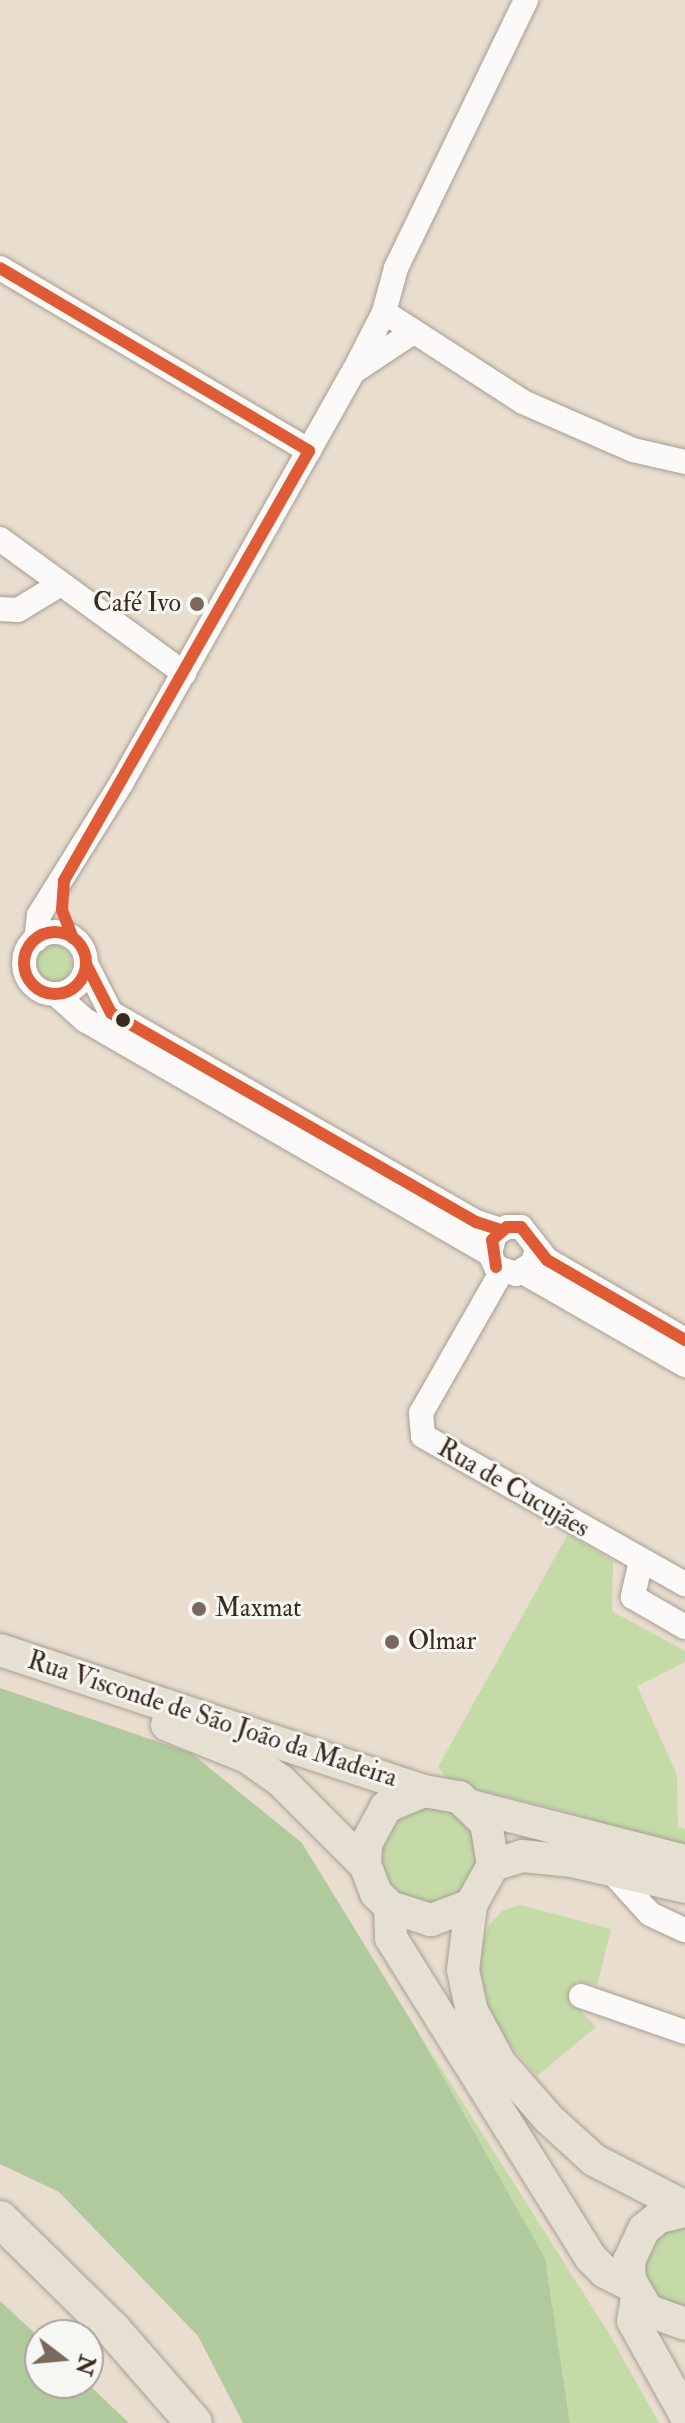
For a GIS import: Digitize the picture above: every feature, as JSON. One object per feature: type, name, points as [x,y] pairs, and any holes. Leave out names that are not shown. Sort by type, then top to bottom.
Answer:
[{"type":"highway","points":[[0,2219],[113,2330],[194,2423]]},
{"type":"highway","points":[[0,2235],[114,2348],[178,2423]]},
{"type":"main road","name":"Rua Visconde de São João da Madeira","points":[[0,1650],[424,1791],[445,1792],[471,1806],[685,1861]]},
{"type":"main road","name":"Rua Visconde de São João da Madeira","points":[[0,1671],[196,1734],[247,1757],[281,1781],[365,1865],[376,1893],[390,1907],[391,1938],[591,2258],[605,2272],[635,2291],[661,2319],[685,2324]]},
{"type":"main road","name":"Rua Visconde de São João da Madeira","points":[[365,1865],[366,1844],[386,1807],[424,1791]]},
{"type":"main road","points":[[471,1806],[486,1823],[493,1865],[471,1905],[463,1950],[466,1983],[482,2036],[500,2063],[549,2119],[594,2160],[685,2209]]},
{"type":"main road","points":[[493,1865],[522,1856],[610,1870],[685,1887]]},
{"type":"main road","points":[[390,1907],[431,1920],[471,1905]]},
{"type":"main road","points":[[685,2209],[659,2217],[644,2229],[629,2261],[635,2291],[633,2321],[685,2414]]},
{"type":"street","points":[[36,940],[39,915],[64,881],[354,371],[384,312],[396,268],[526,0]]},
{"type":"street","points":[[0,268],[309,451]]},
{"type":"street","points":[[384,312],[545,413],[633,450],[685,462]]},
{"type":"street","points":[[354,371],[413,332]]},
{"type":"street","points":[[0,539],[184,673]]},
{"type":"street","points":[[0,609],[18,610],[61,584]]},
{"type":"street","points":[[64,881],[62,910],[111,1013],[476,1222],[501,1230],[521,1227],[537,1249],[559,1268],[685,1340]]},
{"type":"street","points":[[73,938],[53,932],[36,940],[25,954],[24,970],[35,987],[57,995],[85,1020],[505,1266],[685,1365]]},
{"type":"street","points":[[57,995],[80,982],[86,964]]},
{"type":"street","points":[[0,965],[24,970]]},
{"type":"street","name":"Rua de Cucujães","points":[[501,1230],[492,1240],[505,1266]]},
{"type":"street","name":"Rua de Cucujães","points":[[505,1266],[533,1263],[537,1249]]},
{"type":"street","name":"Rua de Cucujães","points":[[505,1266],[421,1413],[423,1436],[685,1584]]},
{"type":"street","points":[[641,1561],[633,1597],[685,1627]]},
{"type":"street","points":[[610,1870],[650,1914],[685,1930]]},
{"type":"street","points":[[581,1996],[685,2032]]},
{"type":"green space","points":[[51,944],[65,950],[71,964],[65,978],[51,984],[37,978],[31,964],[37,950]]},
{"type":"green space","points":[[568,1534],[613,1561],[612,1611],[685,1651],[685,1662],[637,1686],[677,1775],[678,1827],[685,1829],[685,1849],[568,1812],[450,1783],[438,1767]]},
{"type":"green space","points":[[0,1688],[191,1753],[302,1843],[415,2027],[545,2258],[570,2423],[243,2423],[198,2336],[59,2192],[0,2164]]},
{"type":"green space","points":[[446,1804],[473,1823],[484,1857],[456,1904],[401,1903],[378,1874],[377,1840],[397,1812]]},
{"type":"green space","points":[[520,1905],[611,1929],[597,1985],[576,1982],[574,2003],[596,2027],[537,2076],[493,2025],[478,1961],[488,1926],[502,1911]]},
{"type":"green space","points":[[415,2027],[608,2332],[659,2423],[570,2423],[545,2258]]},
{"type":"green space","points":[[685,2221],[685,2313],[663,2307],[643,2283],[642,2254],[649,2241]]},
{"type":"green space","points":[[0,2301],[24,2323],[24,2399],[104,2399],[129,2423],[0,2423]]},
{"type":"transit line","points":[[0,268],[309,451],[64,881],[62,910],[73,938]]},
{"type":"transit line","points":[[55,932],[67,934],[77,941],[84,951],[86,963],[84,975],[77,985],[67,992],[55,994],[43,992],[33,985],[26,975],[24,963],[26,951],[33,941],[43,934],[55,932]]},
{"type":"transit line","points":[[86,964],[111,1013],[476,1222],[501,1230]]},
{"type":"transit line","points":[[496,1267],[492,1240],[507,1227],[521,1227],[547,1260],[685,1340]]},
{"type":"place","name":"Café Ivo","points":[[197,604]]},
{"type":"place","name":"Maxmat","points":[[199,1609]]},
{"type":"place","name":"Olmar","points":[[392,1642]]}]
